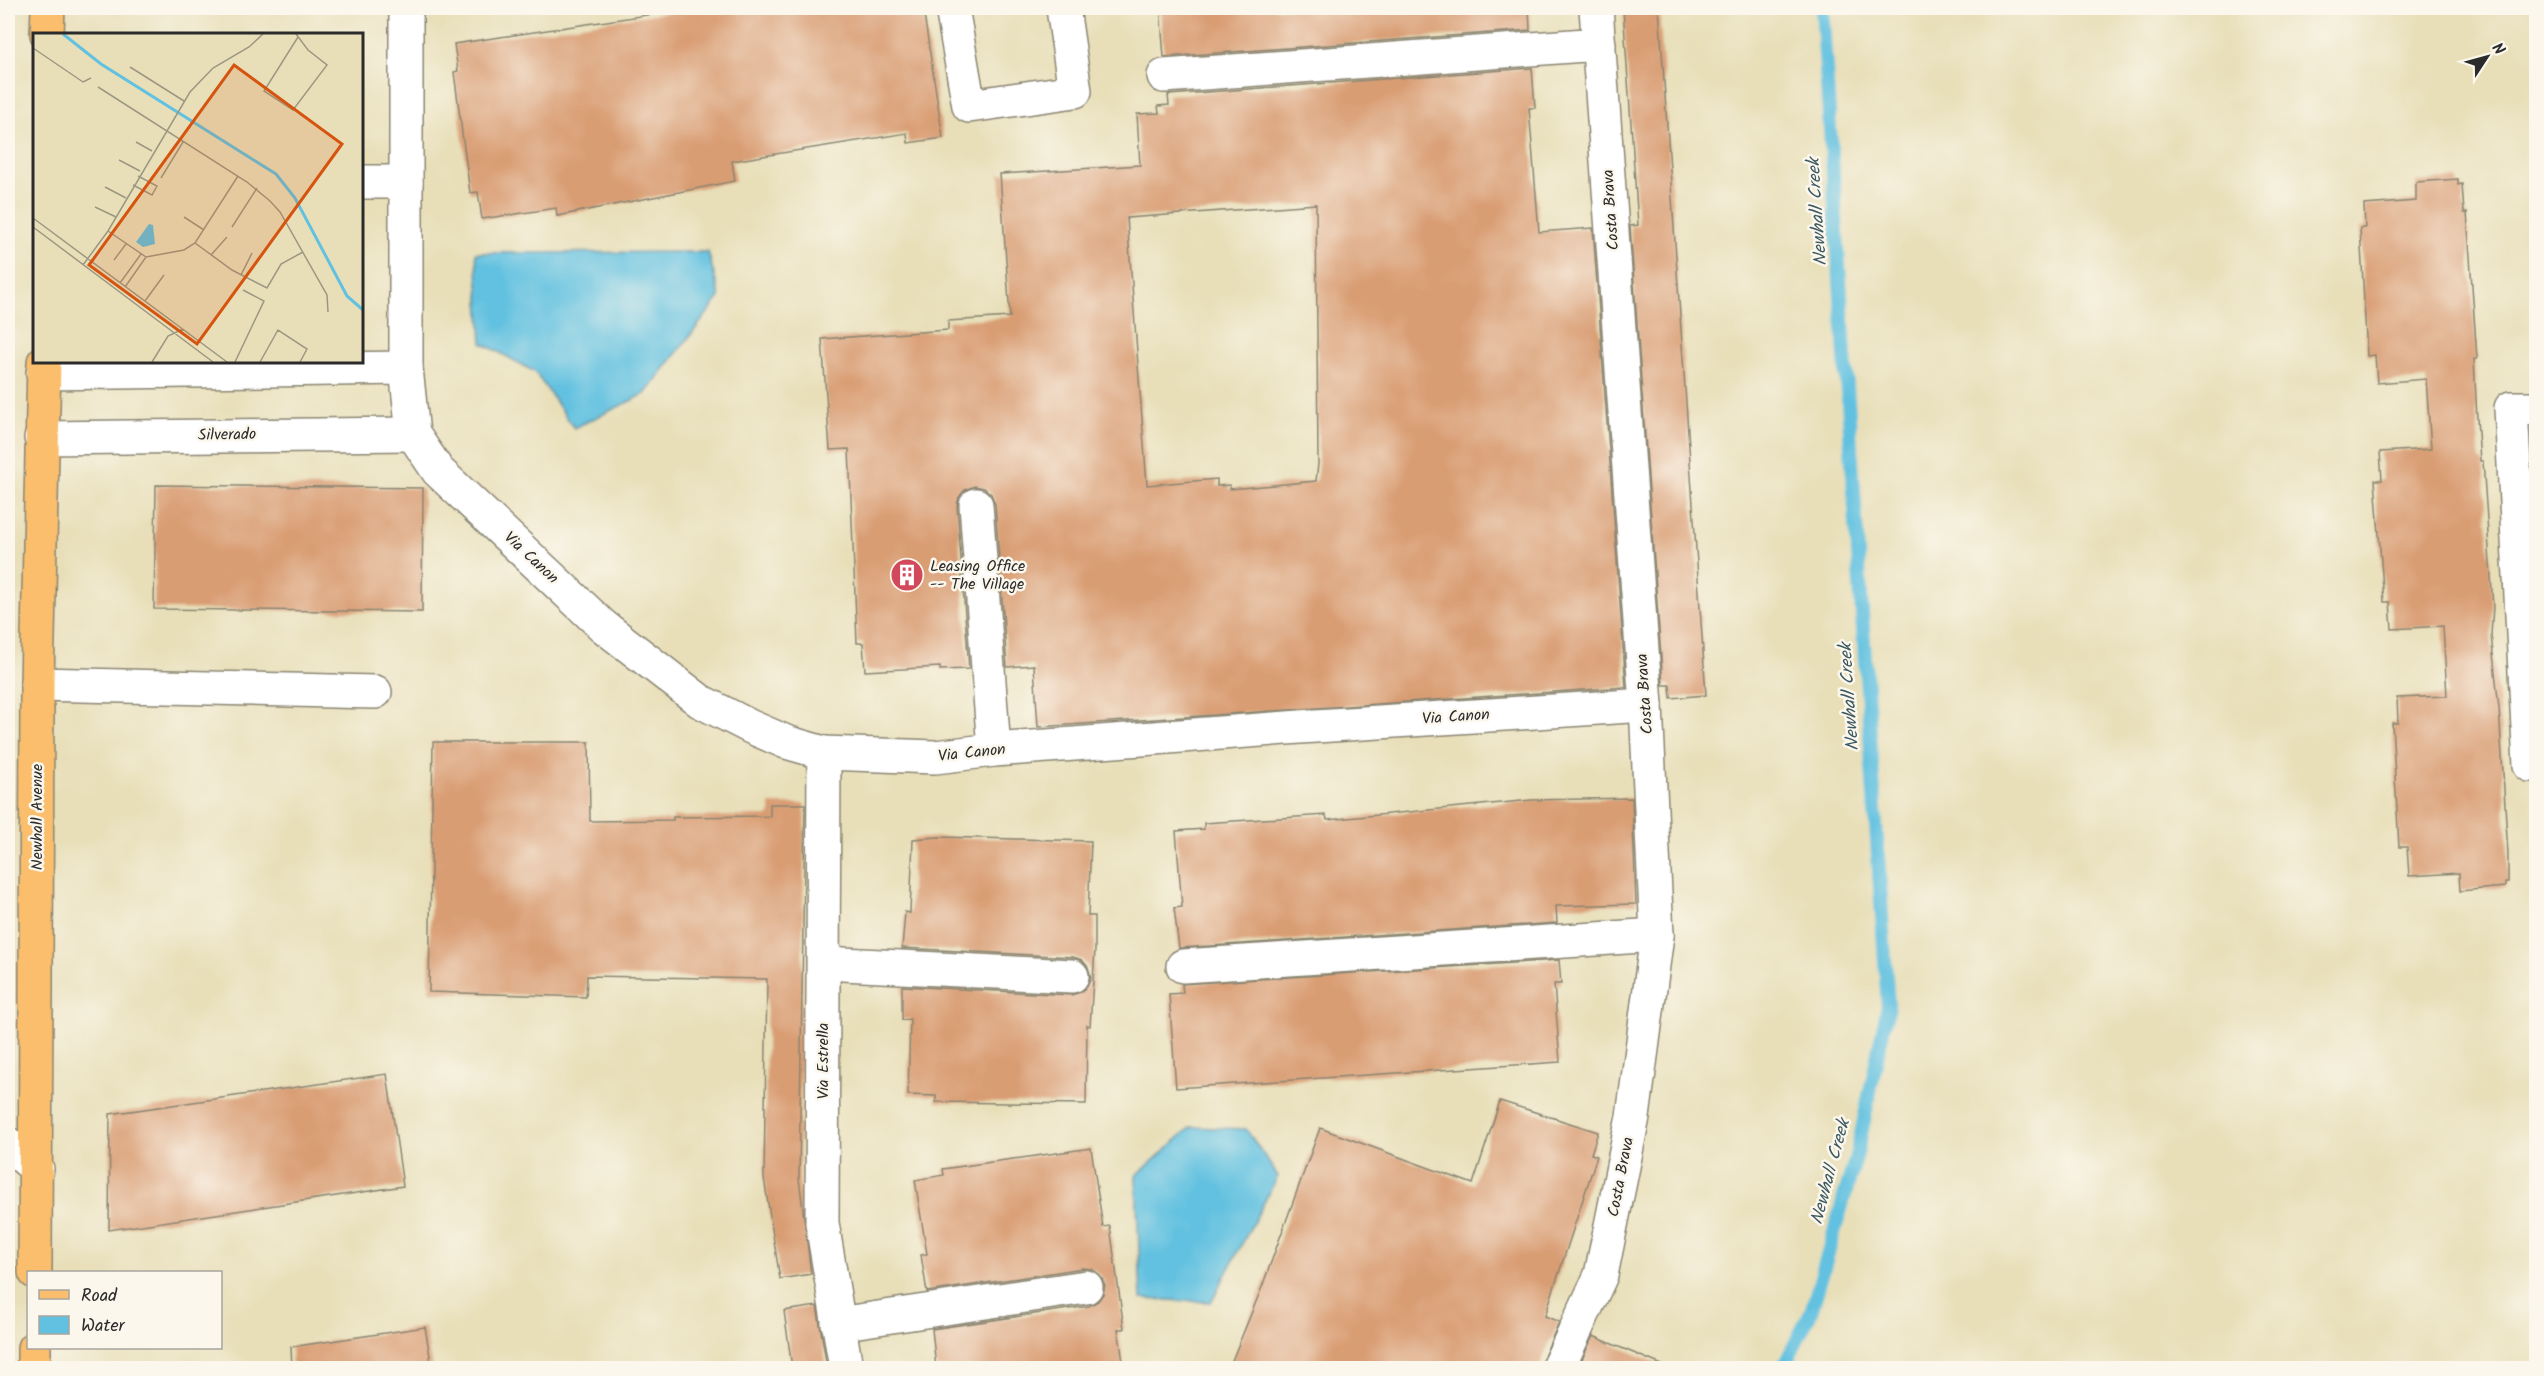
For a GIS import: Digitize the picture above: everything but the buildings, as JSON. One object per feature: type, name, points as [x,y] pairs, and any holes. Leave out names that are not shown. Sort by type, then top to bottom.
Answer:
[{"type":"main road","points":[[47,33],[48,8]]},
{"type":"main road","name":"Newhall Avenue","points":[[35,1271],[37,684],[44,367]]},
{"type":"main road","points":[[34,1349],[34,1368]]},
{"type":"street","points":[[406,8],[406,368],[413,434]]},
{"type":"street","points":[[952,8],[969,106],[1075,91],[1063,8]]},
{"type":"street","name":"Costa Brava","points":[[1558,1368],[1601,1275],[1633,1117],[1658,935],[1646,705],[1596,8]]},
{"type":"street","points":[[1164,76],[1599,44]]},
{"type":"street","points":[[363,182],[406,182]]},
{"type":"street","points":[[44,367],[406,368]]},
{"type":"street","points":[[2536,408],[2511,408],[2530,765],[2536,765]]},
{"type":"street","name":"Via Canon","points":[[413,434],[438,471],[603,626],[700,701],[786,742],[824,753],[935,757],[994,750],[1646,705]]},
{"type":"street","name":"Silverado","points":[[41,438],[413,434]]},
{"type":"street","points":[[976,506],[994,750]]},
{"type":"street","points":[[37,684],[375,692]]},
{"type":"street","name":"Via Estrella","points":[[824,753],[822,1223],[846,1368]]},
{"type":"street","points":[[1183,966],[1658,935]]},
{"type":"street","points":[[824,963],[1072,976]]},
{"type":"street","points":[[8,1144],[37,1169]]},
{"type":"street","points":[[838,1324],[1086,1287]]},
{"type":"water","points":[[708,252],[720,297],[645,394],[574,428],[535,372],[482,343],[476,253]]},
{"type":"water","points":[[1191,1127],[1246,1129],[1278,1176],[1211,1302],[1141,1299],[1136,1176]]},
{"type":"waterway","name":"Newhall Creek","points":[[1783,1368],[1811,1312],[1857,1153],[1888,1006],[1822,8]]},
{"type":"place","name":"Leasing Office -- The Village","points":[[907,575]]}]
